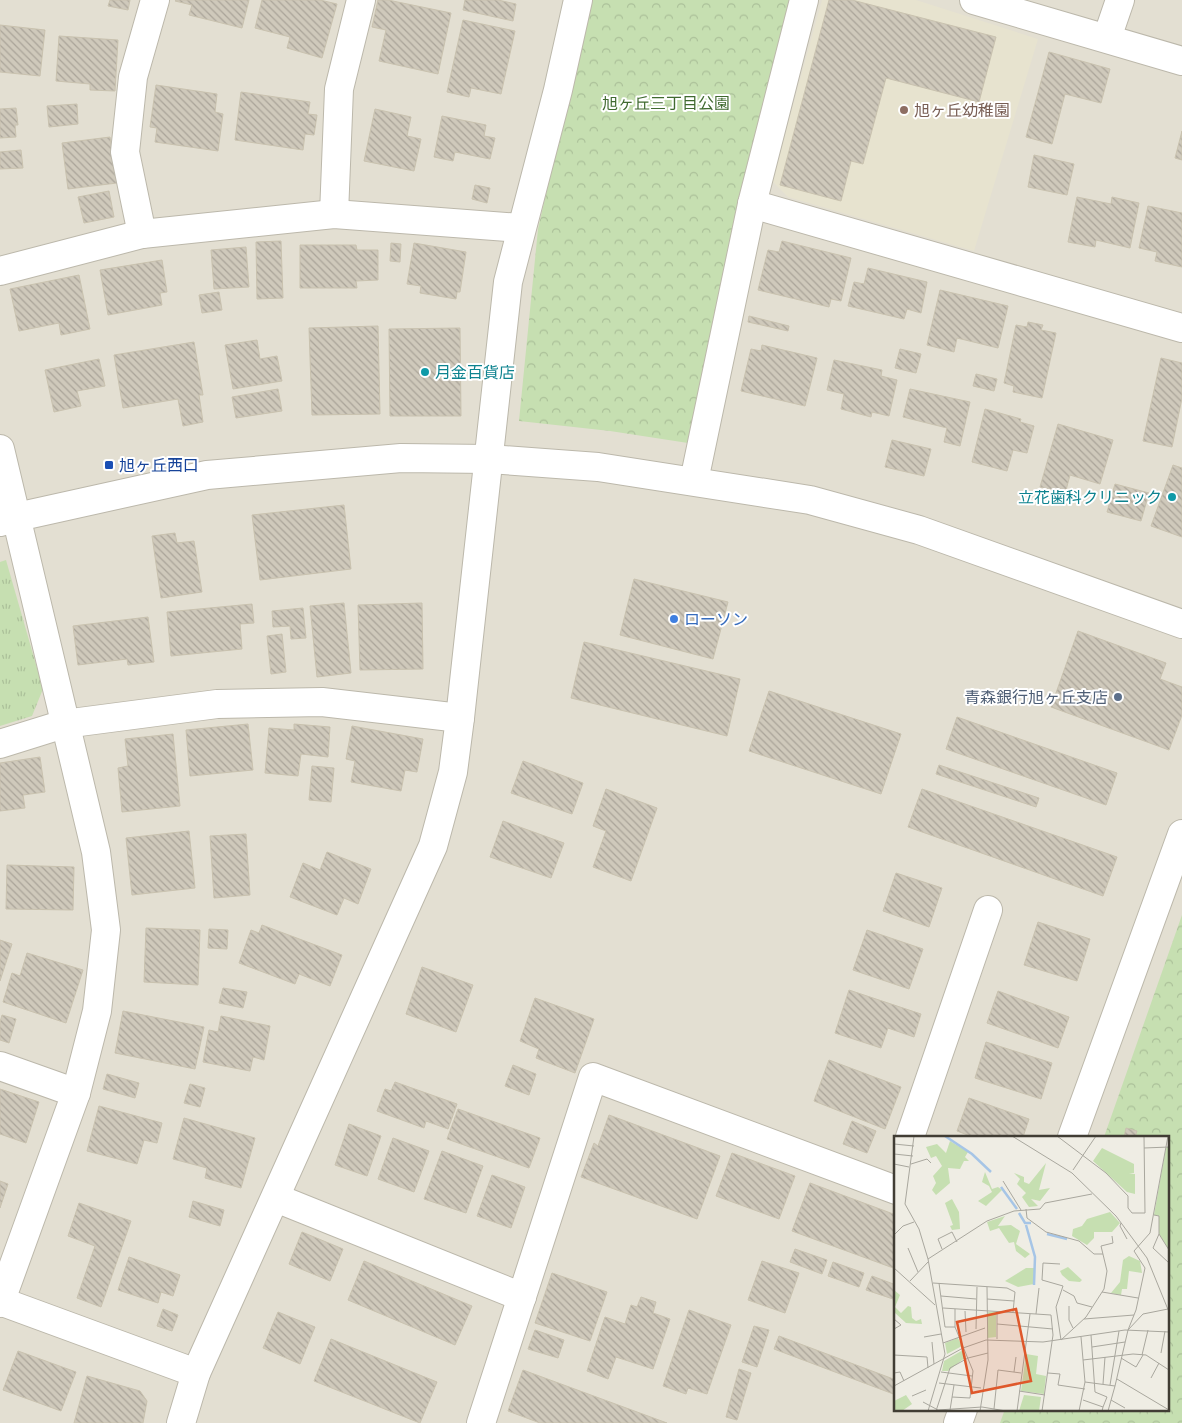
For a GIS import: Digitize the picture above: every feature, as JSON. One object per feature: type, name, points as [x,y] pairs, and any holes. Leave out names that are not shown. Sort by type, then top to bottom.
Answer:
[{"type":"street","points":[[142,234],[125,152],[134,77],[155,0]]},
{"type":"street","points":[[334,214],[339,89],[361,0]]},
{"type":"street","points":[[181,1423],[196,1372],[433,846],[453,772],[508,282],[558,90],[578,0]]},
{"type":"street","points":[[694,481],[752,204],[804,0]]},
{"type":"street","points":[[974,0],[1182,61]]},
{"type":"street","points":[[1107,38],[1120,0]]},
{"type":"street","points":[[752,204],[1182,328]]},
{"type":"street","points":[[0,271],[142,234],[334,214],[521,228]]},
{"type":"street","points":[[0,449],[8,520],[64,724],[96,852],[106,930],[97,1011],[76,1093],[0,1302],[196,1372]]},
{"type":"street","points":[[8,520],[207,475],[401,458],[489,459],[598,467],[810,500],[919,530],[1182,624]]},
{"type":"street","points":[[0,744],[64,724],[217,704],[322,702],[460,718]]},
{"type":"street","points":[[1072,1136],[1182,834]]},
{"type":"street","points":[[910,1136],[988,910]]},
{"type":"street","points":[[0,1066],[76,1093]]},
{"type":"street","points":[[481,1423],[593,1077],[894,1186]]},
{"type":"street","points":[[276,1198],[522,1297]]},
{"type":"street","points":[[958,1423],[963,1410]]},
{"type":"shaded area","points":[[0,0],[1182,0],[1182,1423],[0,1423]]},
{"type":"shaded area","name":"旭ヶ丘幼稚園","points":[[822,0],[916,0],[1038,39],[974,251],[788,197],[772,181]]},
{"type":"green space","name":"旭ヶ丘三丁目公園","points":[[590,0],[793,0],[688,443],[610,431],[519,421],[538,229]]},
{"type":"green space","points":[[6,560],[43,689],[32,716],[0,726],[0,562]]},
{"type":"green space","points":[[1182,915],[1182,1423],[1000,1423],[1005,1410],[1170,1410],[1170,1136],[1104,1136]]},
{"type":"building","points":[[110,0],[130,0],[128,10],[108,6]]},
{"type":"building","points":[[176,0],[249,0],[242,28],[189,15],[192,5]]},
{"type":"building","points":[[262,0],[320,0],[337,4],[322,58],[287,48],[290,37],[255,28]]},
{"type":"building","points":[[378,0],[388,0],[451,13],[438,74],[379,61],[386,30],[372,27]]},
{"type":"building","points":[[465,0],[498,0],[516,4],[513,21],[463,10]]},
{"type":"building","points":[[829,0],[852,0],[996,37],[979,102],[886,78],[863,164],[851,161],[841,201],[780,185]]},
{"type":"building","points":[[463,20],[515,31],[501,94],[471,88],[469,97],[447,92]]},
{"type":"building","points":[[0,25],[45,30],[40,76],[0,72]]},
{"type":"building","points":[[59,36],[118,40],[115,91],[90,90],[90,84],[56,81]]},
{"type":"building","points":[[1049,52],[1110,69],[1101,103],[1065,94],[1052,144],[1026,137]]},
{"type":"building","points":[[156,85],[217,94],[215,112],[223,114],[218,151],[155,142],[157,128],[150,127]]},
{"type":"building","points":[[241,92],[310,102],[308,114],[317,115],[314,135],[305,134],[303,150],[235,140]]},
{"type":"building","points":[[77,104],[78,124],[49,127],[47,106]]},
{"type":"building","points":[[16,108],[18,125],[15,125],[16,137],[0,138],[0,109]]},
{"type":"building","points":[[375,109],[411,117],[407,136],[421,139],[414,171],[364,161]]},
{"type":"building","points":[[442,116],[486,125],[484,136],[495,138],[490,159],[455,152],[453,161],[434,157]]},
{"type":"building","points":[[1182,131],[1182,160],[1175,158]]},
{"type":"building","points":[[110,137],[117,183],[68,189],[62,143]]},
{"type":"building","points":[[21,150],[23,168],[0,169],[0,152]]},
{"type":"building","points":[[1034,155],[1074,164],[1067,195],[1028,187]]},
{"type":"building","points":[[475,185],[490,188],[487,203],[472,199]]},
{"type":"building","points":[[109,191],[114,217],[84,223],[78,197]]},
{"type":"building","points":[[1077,197],[1111,204],[1112,197],[1139,203],[1130,248],[1096,240],[1095,247],[1068,242]]},
{"type":"building","points":[[1148,206],[1182,213],[1182,267],[1155,261],[1157,252],[1139,248]]},
{"type":"building","points":[[281,241],[283,298],[257,299],[256,242]]},
{"type":"building","points":[[782,241],[851,258],[841,301],[831,299],[829,307],[758,290],[768,250],[779,252]]},
{"type":"building","points":[[391,243],[401,244],[400,262],[390,261]]},
{"type":"building","points":[[414,243],[466,252],[460,292],[457,292],[456,299],[420,293],[421,286],[407,284]]},
{"type":"building","points":[[300,245],[356,245],[357,250],[378,250],[378,280],[356,281],[357,288],[300,288]]},
{"type":"building","points":[[246,247],[249,287],[214,289],[211,250]]},
{"type":"building","points":[[162,260],[167,292],[160,293],[162,305],[108,315],[100,270]]},
{"type":"building","points":[[868,268],[927,282],[921,313],[907,309],[904,319],[848,306],[854,282],[864,284]]},
{"type":"building","points":[[79,275],[90,329],[61,335],[59,323],[19,331],[10,289]]},
{"type":"building","points":[[940,290],[1008,306],[998,348],[957,338],[954,352],[927,345]]},
{"type":"building","points":[[219,292],[222,310],[202,313],[199,295]]},
{"type":"building","points":[[749,316],[789,326],[788,331],[748,322]]},
{"type":"building","points":[[1028,322],[1043,325],[1041,330],[1056,333],[1042,398],[1013,392],[1014,386],[1004,383],[1016,325],[1027,327]]},
{"type":"building","points":[[378,326],[380,414],[312,415],[309,328]]},
{"type":"building","name":"月金百貨店","points":[[460,328],[461,416],[390,416],[389,329]]},
{"type":"building","points":[[257,340],[260,359],[277,356],[282,381],[233,389],[225,345]]},
{"type":"building","points":[[194,342],[203,395],[199,395],[203,422],[183,426],[178,399],[123,408],[114,355]]},
{"type":"building","points":[[762,345],[817,358],[805,406],[741,391],[751,349],[761,351]]},
{"type":"building","points":[[900,349],[921,354],[916,373],[895,368]]},
{"type":"building","points":[[1161,358],[1182,363],[1182,398],[1172,447],[1143,441]]},
{"type":"building","points":[[99,359],[105,386],[77,391],[81,406],[54,412],[45,370]]},
{"type":"building","points":[[834,360],[882,370],[881,376],[897,380],[889,416],[872,412],[871,417],[841,409],[844,394],[827,390]]},
{"type":"building","points":[[976,374],[997,379],[994,391],[973,386]]},
{"type":"building","points":[[278,389],[282,411],[236,418],[232,397]]},
{"type":"building","points":[[910,389],[970,402],[960,446],[944,442],[947,428],[903,417]]},
{"type":"building","points":[[985,409],[1021,419],[1020,422],[1034,426],[1027,453],[1013,450],[1007,471],[972,462]]},
{"type":"building","points":[[1058,424],[1113,440],[1100,484],[1070,475],[1065,494],[1040,487]]},
{"type":"building","points":[[892,440],[931,449],[924,476],[885,467]]},
{"type":"building","name":"立花歯科クリニック","points":[[1173,465],[1182,468],[1182,537],[1151,526]]},
{"type":"building","points":[[1115,484],[1149,493],[1141,521],[1107,512]]},
{"type":"building","points":[[344,505],[351,569],[260,580],[252,515]]},
{"type":"building","points":[[175,533],[177,543],[194,541],[202,592],[161,598],[152,536]]},
{"type":"building","name":"ローソン","points":[[634,579],[728,602],[713,659],[620,635]]},
{"type":"building","points":[[344,603],[351,673],[317,677],[310,606]]},
{"type":"building","points":[[422,603],[423,669],[360,670],[358,605]]},
{"type":"building","points":[[252,604],[254,623],[240,624],[242,649],[171,656],[167,612]]},
{"type":"building","points":[[303,608],[306,638],[291,639],[290,626],[273,627],[272,611]]},
{"type":"building","points":[[148,617],[154,662],[128,665],[127,659],[78,665],[73,626]]},
{"type":"building","name":"青森銀行旭ヶ丘支店","points":[[1078,631],[1166,663],[1160,679],[1182,687],[1182,715],[1169,750],[1051,707]]},
{"type":"building","points":[[282,634],[286,672],[271,674],[267,636]]},
{"type":"building","points":[[584,642],[740,679],[727,736],[571,698]]},
{"type":"building","points":[[769,691],[901,734],[881,794],[749,751]]},
{"type":"building","points":[[957,717],[1117,773],[1106,805],[946,749]]},
{"type":"building","points":[[248,724],[253,770],[190,776],[186,730]]},
{"type":"building","points":[[294,724],[330,727],[328,757],[301,754],[298,776],[265,773],[269,728],[294,730]]},
{"type":"building","points":[[352,726],[423,739],[417,772],[405,770],[401,791],[351,782],[355,761],[346,759]]},
{"type":"building","points":[[173,734],[180,806],[122,812],[118,768],[128,766],[125,739]]},
{"type":"building","points":[[40,757],[45,792],[23,795],[25,808],[0,811],[0,763]]},
{"type":"building","points":[[523,761],[583,783],[572,814],[511,793]]},
{"type":"building","points":[[939,765],[1039,798],[1036,807],[936,774]]},
{"type":"building","points":[[312,766],[334,768],[331,802],[309,800]]},
{"type":"building","points":[[606,789],[657,808],[631,881],[593,867],[606,831],[593,826]]},
{"type":"building","points":[[922,789],[1117,857],[1103,896],[908,827]]},
{"type":"building","points":[[503,821],[564,843],[551,878],[490,857]]},
{"type":"building","points":[[189,831],[195,888],[132,895],[126,838]]},
{"type":"building","points":[[246,834],[250,895],[214,898],[210,836]]},
{"type":"building","points":[[327,852],[371,869],[358,904],[344,898],[337,915],[290,897],[303,863],[320,870]]},
{"type":"building","points":[[7,865],[74,867],[73,910],[6,909]]},
{"type":"building","points":[[896,873],[942,888],[929,927],[883,911]]},
{"type":"building","points":[[1038,922],[1090,939],[1077,981],[1024,965]]},
{"type":"building","points":[[262,925],[342,955],[330,986],[299,974],[295,984],[239,963],[251,930],[259,933]]},
{"type":"building","points":[[146,928],[200,930],[198,985],[144,982]]},
{"type":"building","points":[[209,929],[228,930],[227,949],[208,948]]},
{"type":"building","points":[[867,930],[923,949],[909,989],[853,970]]},
{"type":"building","points":[[0,940],[12,944],[0,981]]},
{"type":"building","points":[[27,953],[83,970],[66,1023],[3,1002],[12,973],[20,976]]},
{"type":"building","points":[[422,967],[473,985],[456,1032],[406,1014]]},
{"type":"building","points":[[223,988],[247,992],[243,1008],[219,1003]]},
{"type":"building","points":[[849,990],[921,1014],[914,1037],[888,1028],[881,1048],[835,1033]]},
{"type":"building","points":[[998,991],[1069,1017],[1058,1048],[987,1023]]},
{"type":"building","points":[[535,998],[594,1019],[575,1073],[536,1058],[539,1049],[520,1041]]},
{"type":"building","points":[[123,1011],[204,1027],[195,1069],[115,1053]]},
{"type":"building","points":[[2,1015],[16,1019],[9,1043],[0,1040]]},
{"type":"building","points":[[221,1016],[270,1026],[264,1060],[253,1057],[250,1071],[203,1062],[209,1030],[218,1032]]},
{"type":"building","points":[[986,1042],[1052,1063],[1041,1099],[975,1078]]},
{"type":"building","points":[[829,1060],[901,1087],[885,1129],[814,1101]]},
{"type":"building","points":[[513,1065],[536,1074],[529,1095],[505,1086]]},
{"type":"building","points":[[107,1074],[139,1083],[135,1098],[103,1089]]},
{"type":"building","points":[[395,1082],[457,1104],[448,1129],[426,1121],[424,1128],[377,1111],[385,1089],[391,1091]]},
{"type":"building","points":[[190,1084],[205,1088],[200,1107],[184,1103]]},
{"type":"building","points":[[0,1089],[39,1102],[26,1143],[0,1134]]},
{"type":"building","points":[[969,1098],[1029,1119],[1023,1136],[970,1136],[957,1131]]},
{"type":"building","points":[[99,1106],[162,1123],[157,1143],[144,1140],[137,1164],[87,1151]]},
{"type":"building","points":[[458,1109],[540,1138],[529,1168],[447,1139]]},
{"type":"building","points":[[609,1115],[720,1156],[697,1219],[581,1177],[594,1143],[598,1146]]},
{"type":"building","points":[[184,1118],[255,1138],[241,1188],[205,1178],[207,1168],[173,1159]]},
{"type":"building","points":[[852,1121],[876,1131],[867,1153],[843,1144]]},
{"type":"building","points":[[349,1124],[381,1136],[367,1176],[335,1165]]},
{"type":"building","points":[[1126,1128],[1137,1131],[1135,1136],[1124,1136]]},
{"type":"building","points":[[393,1138],[429,1151],[414,1192],[378,1179]]},
{"type":"building","points":[[442,1151],[483,1166],[466,1213],[424,1199]]},
{"type":"building","points":[[732,1153],[795,1176],[779,1219],[716,1196]]},
{"type":"building","points":[[492,1175],[525,1187],[511,1228],[477,1216]]},
{"type":"building","points":[[0,1181],[8,1184],[0,1208]]},
{"type":"building","points":[[810,1183],[894,1214],[894,1268],[792,1231]]},
{"type":"building","points":[[193,1201],[224,1210],[220,1226],[189,1217]]},
{"type":"building","points":[[79,1203],[131,1221],[101,1307],[77,1298],[95,1246],[68,1236]]},
{"type":"building","points":[[302,1232],[343,1249],[330,1281],[289,1264]]},
{"type":"building","points":[[795,1249],[827,1260],[822,1274],[790,1262]]},
{"type":"building","points":[[129,1257],[180,1275],[173,1296],[161,1292],[158,1303],[118,1290]]},
{"type":"building","points":[[364,1261],[472,1306],[455,1345],[348,1300]]},
{"type":"building","points":[[762,1261],[799,1273],[785,1313],[748,1300]]},
{"type":"building","points":[[833,1262],[864,1273],[859,1287],[828,1276]]},
{"type":"building","points":[[552,1273],[607,1292],[590,1341],[535,1323]]},
{"type":"building","points":[[872,1276],[894,1284],[894,1299],[866,1290]]},
{"type":"building","points":[[641,1297],[656,1302],[653,1313],[670,1319],[653,1369],[616,1357],[608,1379],[587,1371],[605,1317],[625,1324],[631,1305],[637,1307]]},
{"type":"building","points":[[163,1309],[178,1315],[172,1331],[157,1326]]},
{"type":"building","points":[[689,1310],[731,1325],[707,1394],[688,1388],[686,1394],[663,1386]]},
{"type":"building","points":[[278,1312],[315,1327],[300,1364],[263,1348]]},
{"type":"building","points":[[754,1326],[769,1330],[757,1367],[742,1362]]},
{"type":"building","points":[[535,1330],[564,1340],[558,1358],[528,1349]]},
{"type":"building","points":[[779,1336],[894,1379],[894,1394],[774,1349]]},
{"type":"building","points":[[331,1339],[437,1382],[420,1423],[314,1381]]},
{"type":"building","points":[[18,1351],[76,1372],[61,1411],[3,1390]]},
{"type":"building","points":[[739,1369],[751,1373],[737,1420],[726,1417]]},
{"type":"building","points":[[523,1370],[667,1423],[540,1423],[508,1411]]},
{"type":"building","points":[[87,1376],[140,1391],[147,1401],[143,1423],[74,1423]]},
{"type":"place","name":"旭ヶ丘幼稚園","points":[[904,110]]},
{"type":"place","name":"月金百貨店","points":[[425,372]]},
{"type":"place","name":"旭ヶ丘西口","points":[[109,465]]},
{"type":"place","name":"立花歯科クリニック","points":[[1172,497]]},
{"type":"place","name":"ローソン","points":[[674,619]]},
{"type":"place","name":"青森銀行旭ヶ丘支店","points":[[1118,697]]}]
